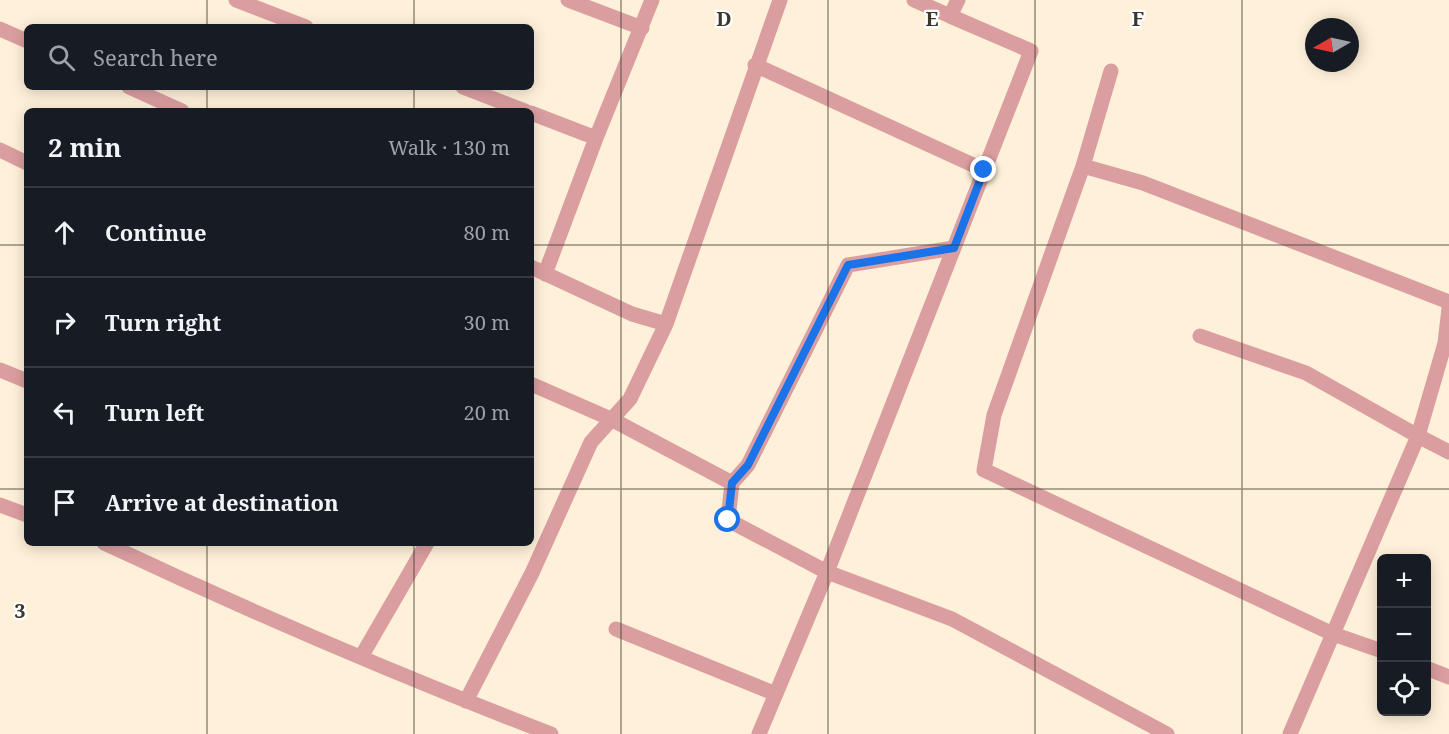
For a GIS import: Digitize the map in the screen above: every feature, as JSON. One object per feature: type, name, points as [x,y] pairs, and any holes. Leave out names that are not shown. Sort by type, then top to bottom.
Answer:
[{"type":"street","points":[[236,0],[298,24]]},
{"type":"street","points":[[568,0],[642,28]]},
{"type":"street","points":[[652,0],[596,138],[538,271],[632,314],[666,324]]},
{"type":"street","points":[[466,701],[532,573],[591,442],[630,399],[666,324],[755,65],[780,0]]},
{"type":"street","points":[[759,734],[827,572],[1031,51],[914,0]]},
{"type":"street","points":[[950,16],[958,0]]},
{"type":"street","points":[[0,29],[24,40]]},
{"type":"street","points":[[755,65],[984,170]]},
{"type":"street","points":[[1110,71],[1083,166],[994,415],[984,470],[1333,634],[1377,649]]},
{"type":"street","points":[[136,90],[175,108]]},
{"type":"street","points":[[471,90],[517,108]]},
{"type":"street","points":[[534,114],[596,138]]},
{"type":"street","points":[[0,150],[24,162]]},
{"type":"street","points":[[1083,166],[1143,183],[1449,302]]},
{"type":"street","points":[[954,248],[848,265],[748,465],[732,483],[728,520],[827,572],[952,620],[1167,734]]},
{"type":"street","points":[[1290,734],[1418,436],[1447,344],[1449,308]]},
{"type":"street","points":[[1200,336],[1306,373],[1449,452]]},
{"type":"street","points":[[0,370],[24,380]]},
{"type":"street","points":[[534,385],[611,420],[732,483]]},
{"type":"street","points":[[0,505],[24,514]]},
{"type":"street","points":[[110,546],[217,596],[466,701],[551,734]]},
{"type":"street","points":[[361,657],[425,546]]},
{"type":"street","points":[[616,628],[776,694]]},
{"type":"street","points":[[1431,671],[1449,677]]},
{"type":"route","points":[[728,520],[732,483],[748,465],[848,265],[954,248],[984,170]]}]
